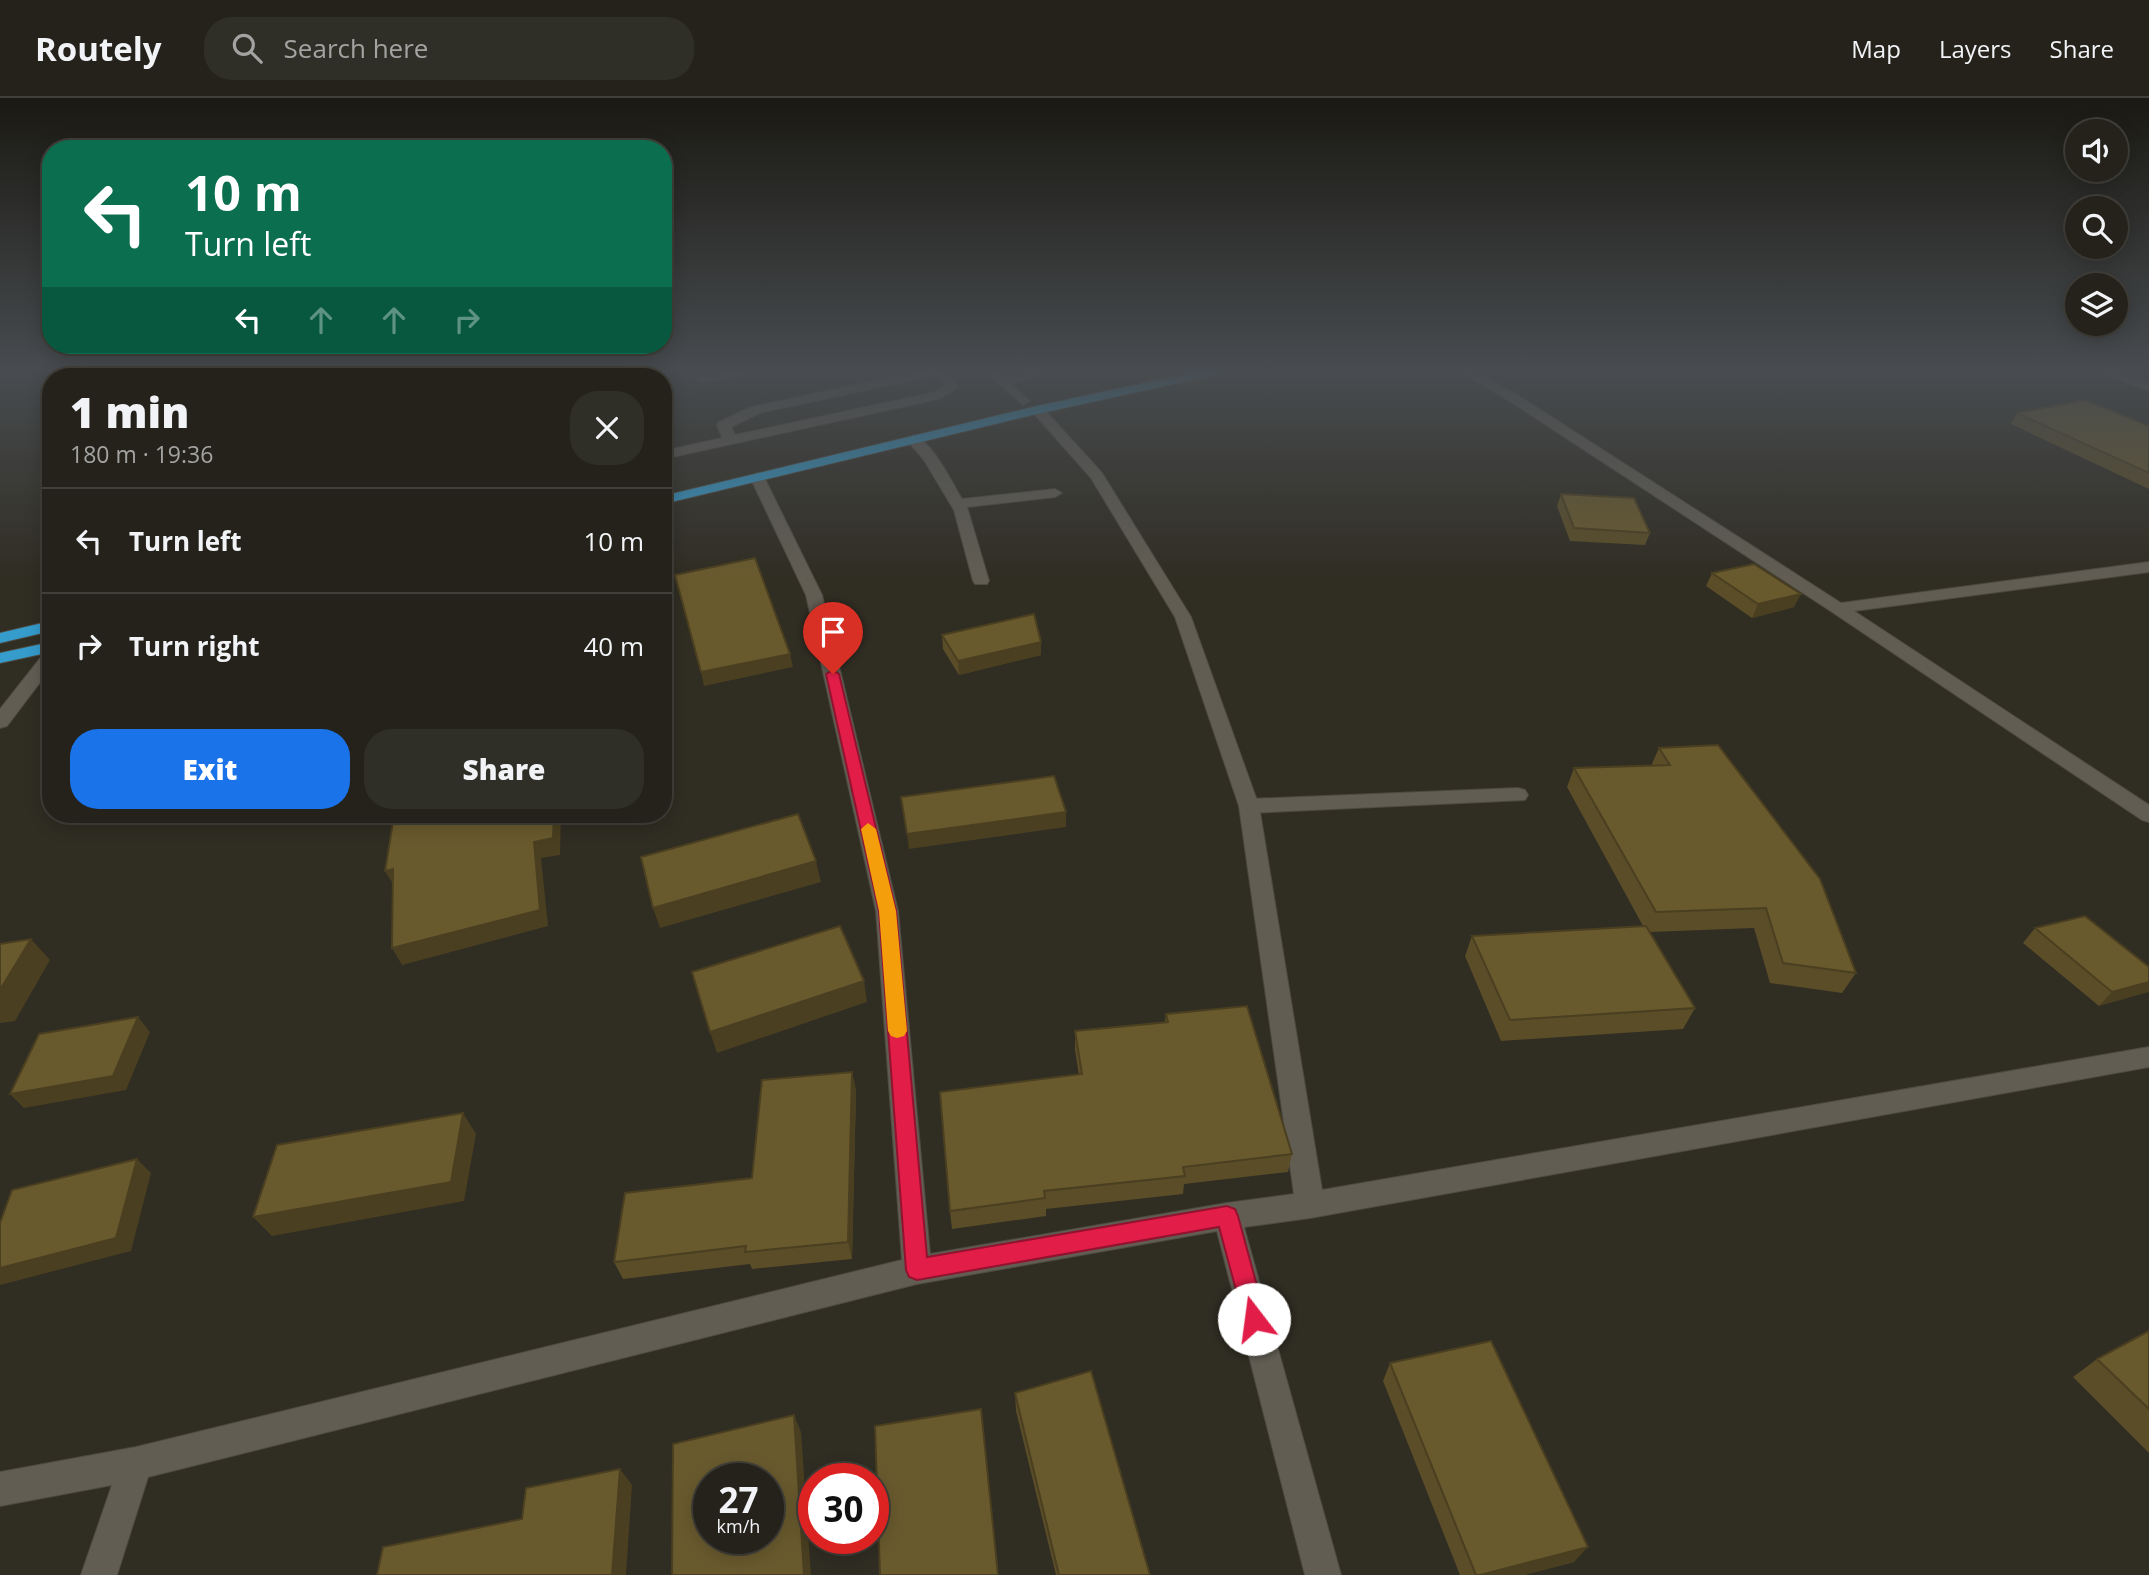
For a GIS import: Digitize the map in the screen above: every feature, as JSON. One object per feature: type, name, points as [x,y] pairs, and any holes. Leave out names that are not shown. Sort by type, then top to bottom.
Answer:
[{"type":"highway","points":[[672,484],[876,439]]},
{"type":"highway","points":[[672,498],[913,439]]},
{"type":"highway","points":[[0,638],[42,628]]},
{"type":"highway","points":[[0,659],[42,649]]},
{"type":"street","points":[[672,453],[739,439]]},
{"type":"street","points":[[913,439],[930,458],[958,504],[981,581]]},
{"type":"street","points":[[1062,439],[1097,476],[1184,618],[1249,806],[1310,1205]]},
{"type":"street","points":[[1575,439],[2146,810]]},
{"type":"street","points":[[757,477],[814,595],[887,911],[917,1270]]},
{"type":"street","points":[[958,504],[1055,493]]},
{"type":"street","points":[[1838,608],[2149,567]]},
{"type":"street","points":[[0,722],[42,668]]},
{"type":"street","points":[[1249,806],[1518,795]]},
{"type":"street","points":[[0,1489],[136,1464],[917,1270],[1227,1216],[1310,1205],[2149,1058]]},
{"type":"street","points":[[1227,1216],[1323,1575]]},
{"type":"street","points":[[99,1575],[136,1464]]},
{"type":"building","points":[[2074,439],[2149,439],[2149,473]]},
{"type":"building","points":[[1561,494],[1634,498],[1650,533],[1574,528]]},
{"type":"building","points":[[755,558],[790,654],[701,672],[675,575]]},
{"type":"building","points":[[1754,564],[1801,594],[1758,604],[1712,573]]},
{"type":"building","points":[[1034,614],[1041,642],[958,661],[942,635]]},
{"type":"building","points":[[1718,745],[1820,879],[1856,973],[1783,963],[1766,908],[1656,912],[1574,768],[1670,765],[1659,748]]},
{"type":"building","points":[[1054,776],[1066,812],[907,834],[901,797]]},
{"type":"building","points":[[798,814],[816,861],[653,908],[641,857]]},
{"type":"building","points":[[393,823],[554,823],[553,838],[534,842],[540,910],[392,948],[393,869],[385,871]]},
{"type":"building","points":[[2085,916],[2149,967],[2149,982],[2112,992],[2035,928]]},
{"type":"building","points":[[840,926],[864,981],[710,1032],[692,972]]},
{"type":"building","points":[[1646,926],[1695,1008],[1510,1020],[1472,936]]},
{"type":"building","points":[[31,939],[0,990],[0,944]]},
{"type":"building","points":[[1247,1006],[1292,1154],[1183,1167],[1185,1176],[1044,1191],[1045,1198],[950,1211],[940,1092],[1082,1074],[1075,1031],[1168,1022],[1166,1014]]},
{"type":"building","points":[[138,1017],[113,1076],[10,1094],[39,1034]]},
{"type":"building","points":[[852,1072],[848,1242],[745,1252],[746,1246],[614,1262],[625,1193],[752,1178],[762,1080]]},
{"type":"building","points":[[463,1113],[451,1182],[253,1217],[277,1145]]},
{"type":"building","points":[[137,1159],[116,1238],[0,1268],[0,1223],[12,1190]]},
{"type":"building","points":[[2149,1331],[2149,1409],[2097,1359]]},
{"type":"building","points":[[1491,1341],[1588,1547],[1476,1575],[1390,1363]]},
{"type":"building","points":[[1091,1371],[1150,1575],[1059,1575],[1015,1393]]},
{"type":"building","points":[[981,1409],[998,1575],[880,1575],[879,1554],[889,1554],[889,1463],[876,1463],[875,1426]]},
{"type":"building","points":[[794,1415],[798,1479],[798,1554],[803,1554],[804,1575],[672,1575],[673,1444]]},
{"type":"building","points":[[620,1469],[612,1575],[377,1575],[383,1547],[522,1519],[526,1488]]},
{"type":"slow traffic","points":[[868,829],[887,911],[897,1031]]},
{"type":"route","points":[[833,674],[887,911],[917,1270],[1227,1216],[1254,1319]]}]
